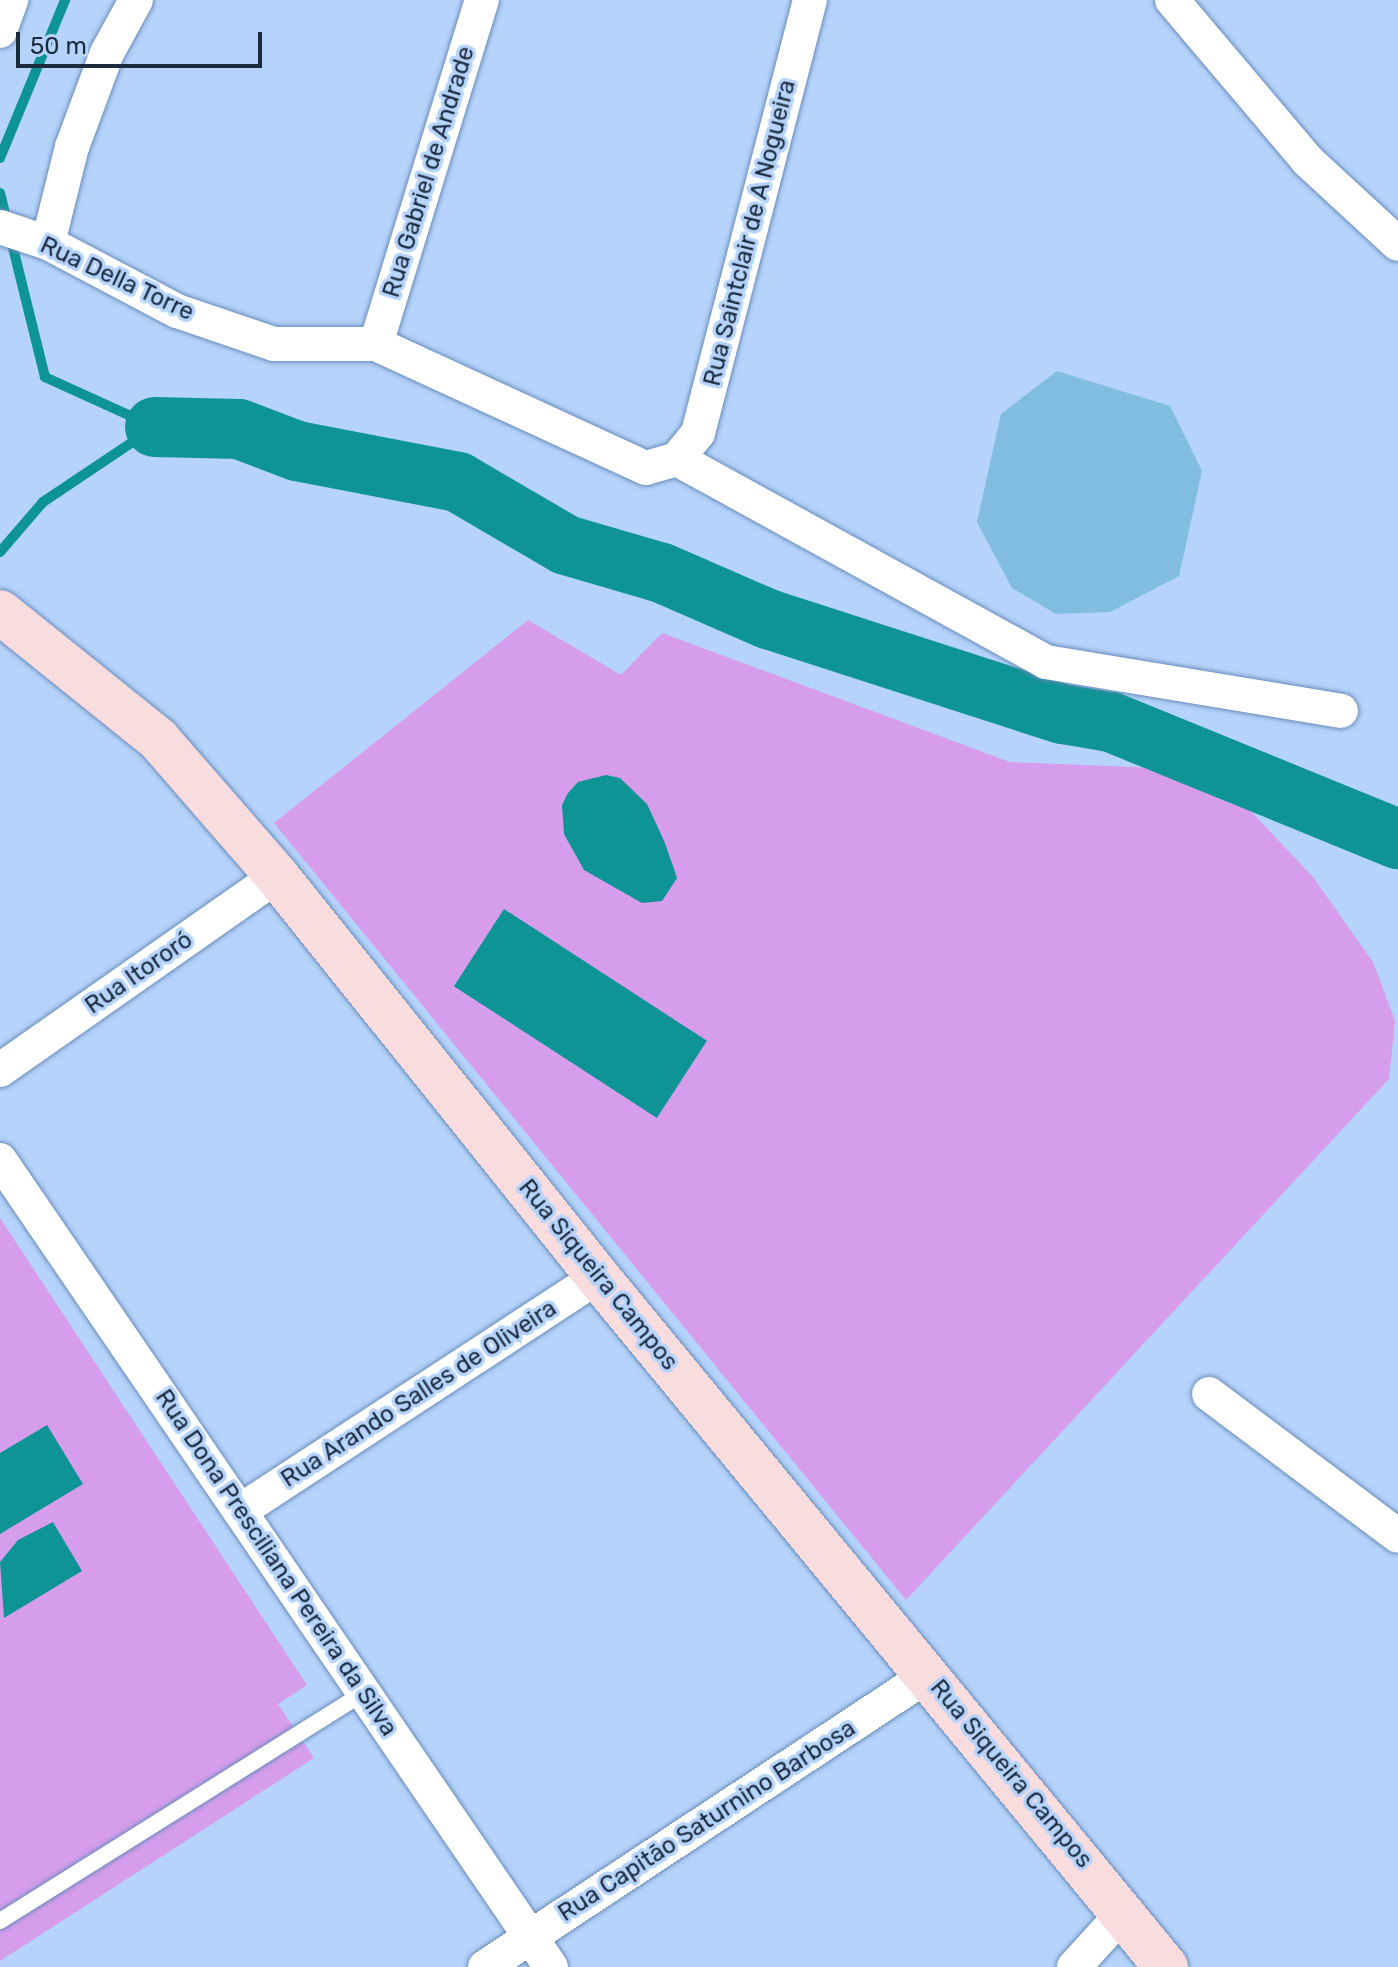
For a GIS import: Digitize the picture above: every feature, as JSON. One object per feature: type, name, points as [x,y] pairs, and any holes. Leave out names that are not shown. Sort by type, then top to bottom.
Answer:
[{"type":"main road","name":"Rua Siqueira Campos","points":[[0,612],[158,739],[277,876],[598,1277],[1124,1912],[1166,1967]]},
{"type":"street","points":[[0,31],[11,0]]},
{"type":"street","points":[[41,241],[107,53],[136,0]]},
{"type":"street","name":"Rua Gabriel de Andrade","points":[[376,344],[482,0]]},
{"type":"street","name":"Rua Saintclair de A Nogueira","points":[[677,459],[698,433],[810,0]]},
{"type":"street","points":[[1172,0],[1308,161],[1398,244]]},
{"type":"street","name":"Rua Della Torre","points":[[0,227],[41,241],[177,311],[274,344],[376,344]]},
{"type":"street","points":[[376,344],[646,468],[677,459],[1046,662],[1341,711]]},
{"type":"street","name":"Rua Itororó","points":[[0,1070],[277,876]]},
{"type":"street","name":"Rua Dona Presciliana Pereira da Silva","points":[[0,1160],[551,1967]]},
{"type":"street","name":"Rua Arando Salles de Oliveira","points":[[240,1511],[598,1277]]},
{"type":"street","points":[[1209,1394],[1398,1536]]},
{"type":"street","name":"Rua Capitão Saturnino Barbosa","points":[[485,1967],[928,1675]]},
{"type":"street","points":[[1074,1967],[1124,1912]]},
{"type":"lane","points":[[0,1921],[365,1692]]},
{"type":"shaded area","points":[[528,620],[621,675],[662,633],[1010,762],[1158,768],[1244,804],[1313,877],[1373,962],[1395,1021],[1389,1079],[906,1600],[274,823]]},
{"type":"shaded area","points":[[606,775],[620,778],[647,804],[665,843],[677,878],[662,901],[642,903],[584,870],[564,834],[562,805],[568,793],[578,782]]},
{"type":"shaded area","points":[[504,909],[707,1041],[657,1118],[454,986]]},
{"type":"shaded area","points":[[0,1218],[307,1685],[278,1704],[314,1758],[0,1961]]},
{"type":"shaded area","points":[[47,1425],[83,1484],[0,1534],[0,1453]]},
{"type":"shaded area","points":[[53,1522],[82,1571],[4,1618],[0,1562],[18,1540]]},
{"type":"building","points":[[1057,371],[1170,406],[1202,471],[1179,576],[1110,612],[1056,614],[1012,588],[977,522],[1001,414]]},
{"type":"waterway","points":[[0,158],[65,0]]},
{"type":"waterway","points":[[0,193],[8,224]]},
{"type":"waterway","points":[[0,552],[43,502],[155,427],[45,377],[11,240]]},
{"type":"waterway","points":[[155,427],[239,429],[297,451],[458,482],[566,545],[662,573],[768,619],[1063,714],[1111,722],[1398,839]]}]
